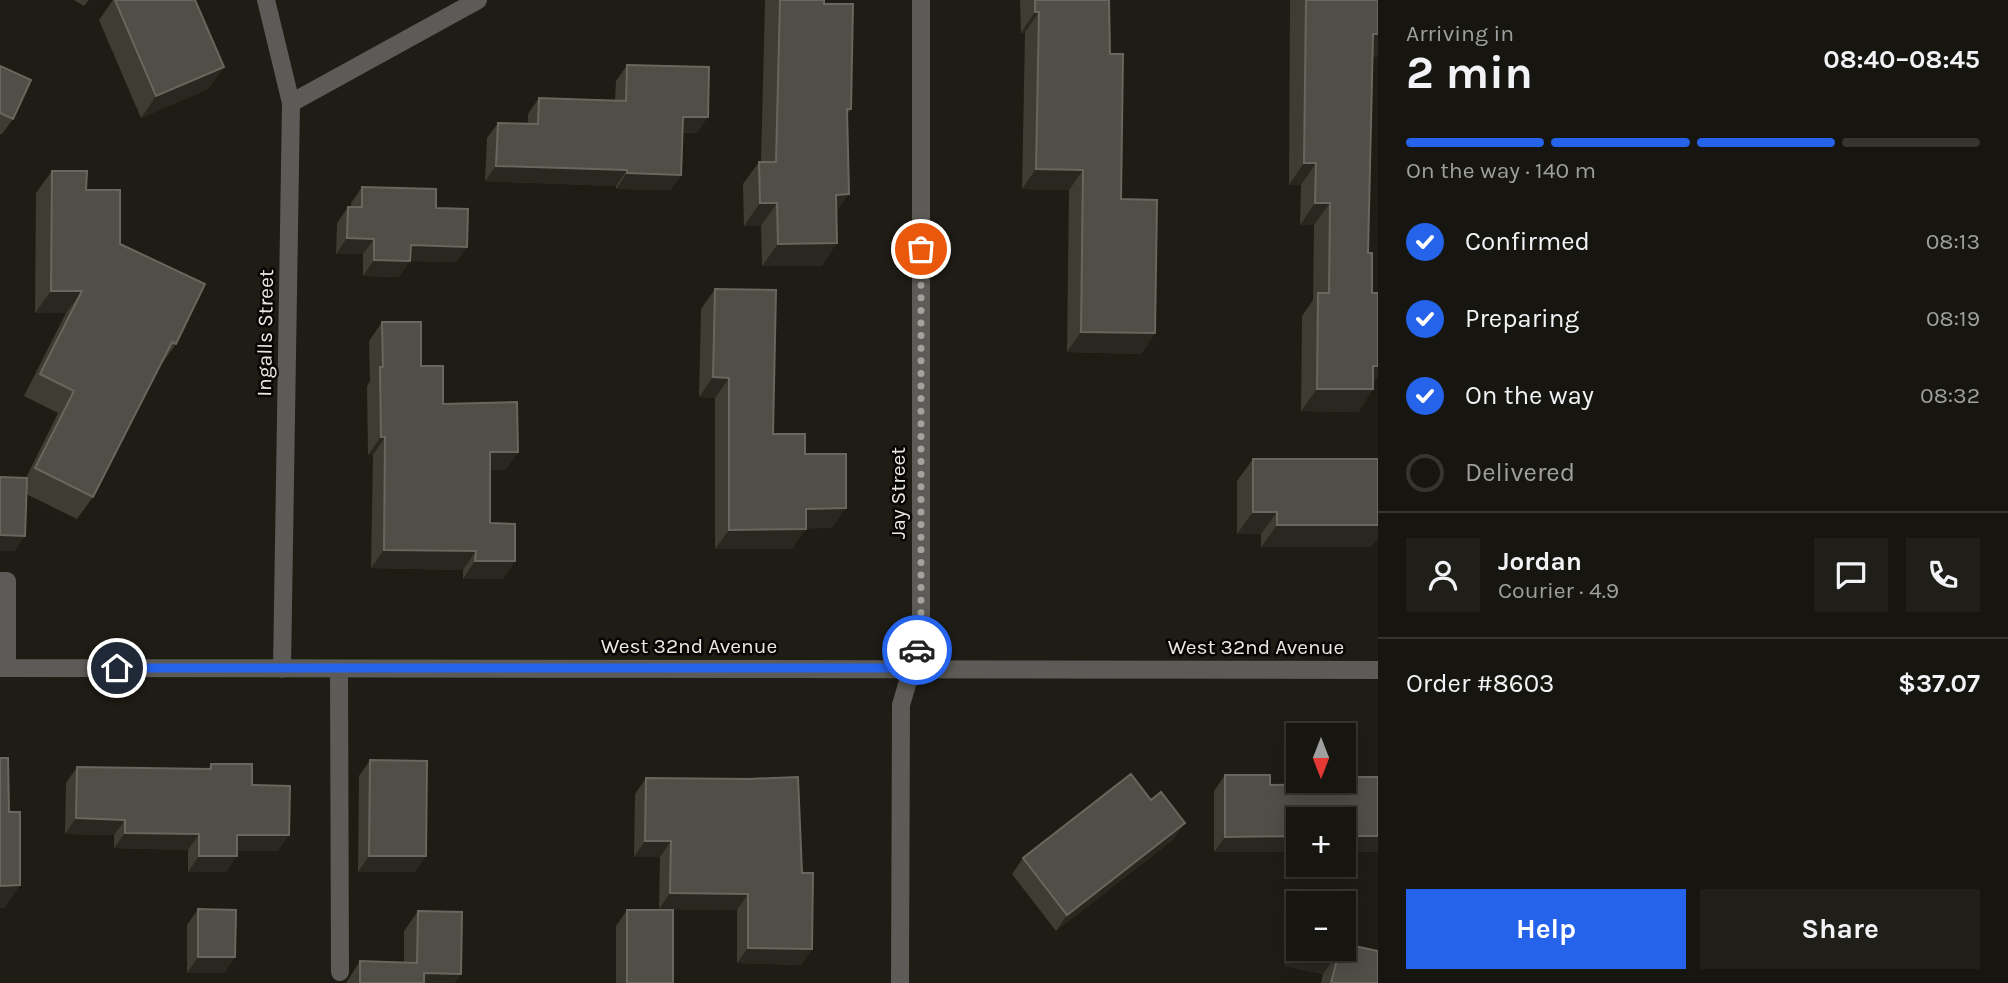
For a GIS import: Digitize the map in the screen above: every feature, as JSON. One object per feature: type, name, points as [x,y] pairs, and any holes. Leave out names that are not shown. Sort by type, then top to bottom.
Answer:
[{"type":"street","name":"Ingalls Street","points":[[266,0],[291,103],[282,669]]},
{"type":"street","points":[[291,103],[478,0]]},
{"type":"street","name":"Jay Street","points":[[900,983],[901,705],[921,637],[921,0]]},
{"type":"street","points":[[0,581],[7,581],[3,668]]},
{"type":"street","name":"West 32nd Avenue","points":[[3,668],[1378,670]]},
{"type":"street","points":[[339,669],[340,972]]},
{"type":"building","points":[[115,0],[195,0],[224,67],[156,96]]},
{"type":"building","points":[[780,0],[824,0],[824,4],[853,4],[851,109],[847,109],[849,194],[836,195],[837,243],[778,244],[777,203],[760,203],[759,162],[776,162]]},
{"type":"building","points":[[1035,0],[1109,0],[1110,54],[1123,54],[1121,199],[1157,200],[1155,333],[1081,332],[1083,170],[1036,169],[1039,12],[1035,12]]},
{"type":"building","points":[[1306,0],[1378,0],[1378,34],[1373,34],[1368,253],[1372,253],[1372,293],[1378,293],[1378,366],[1373,366],[1373,389],[1317,389],[1318,293],[1329,293],[1330,203],[1315,203],[1316,163],[1304,163]]},
{"type":"building","points":[[627,65],[709,67],[708,117],[683,117],[681,175],[627,173],[627,170],[496,166],[498,123],[538,124],[539,98],[626,101]]},
{"type":"building","points":[[0,66],[31,80],[13,119],[0,113]]},
{"type":"building","points":[[52,171],[87,171],[86,190],[120,190],[120,244],[205,284],[176,344],[172,342],[93,497],[35,468],[74,391],[40,374],[82,291],[51,291]]},
{"type":"building","points":[[362,187],[436,189],[436,208],[468,209],[467,247],[411,245],[410,261],[374,260],[374,239],[347,238],[348,207],[362,207]]},
{"type":"building","points":[[715,289],[776,290],[773,434],[805,434],[805,454],[846,454],[846,508],[806,509],[806,529],[729,530],[729,378],[713,377]]},
{"type":"building","points":[[382,322],[421,322],[421,366],[443,366],[443,404],[517,402],[518,452],[490,452],[490,523],[515,524],[515,561],[475,561],[476,551],[384,550],[385,437],[381,437],[380,367],[383,367]]},
{"type":"building","points":[[1253,459],[1378,459],[1378,525],[1277,525],[1277,512],[1253,512]]},
{"type":"building","points":[[0,477],[27,478],[25,536],[0,535]]},
{"type":"building","points":[[0,758],[8,758],[9,812],[20,812],[20,885],[0,886]]},
{"type":"building","points":[[370,760],[427,761],[426,856],[369,856]]},
{"type":"building","points":[[211,764],[252,764],[252,785],[290,786],[289,835],[237,835],[237,856],[199,856],[199,834],[125,833],[125,820],[76,818],[77,767],[211,769]]},
{"type":"building","points":[[1131,774],[1151,800],[1161,792],[1185,823],[1067,915],[1023,858]]},
{"type":"building","points":[[1225,775],[1270,775],[1270,785],[1286,785],[1286,793],[1356,793],[1356,777],[1378,777],[1378,836],[1356,836],[1356,807],[1286,807],[1286,836],[1225,837]]},
{"type":"building","points":[[798,777],[802,873],[813,873],[812,949],[748,948],[748,894],[670,893],[671,841],[645,841],[646,778]]},
{"type":"building","points":[[198,909],[236,910],[235,957],[198,957]]},
{"type":"building","points":[[627,910],[673,910],[673,983],[627,983]]},
{"type":"building","points":[[418,911],[462,912],[461,974],[424,973],[424,983],[360,983],[360,961],[417,963]]},
{"type":"building","points":[[1356,946],[1378,951],[1378,983],[1331,983],[1337,961],[1356,961]]},
{"type":"way so far","points":[[917,650],[921,637],[921,249]]},
{"type":"route","points":[[117,668],[912,668],[917,650]]}]
